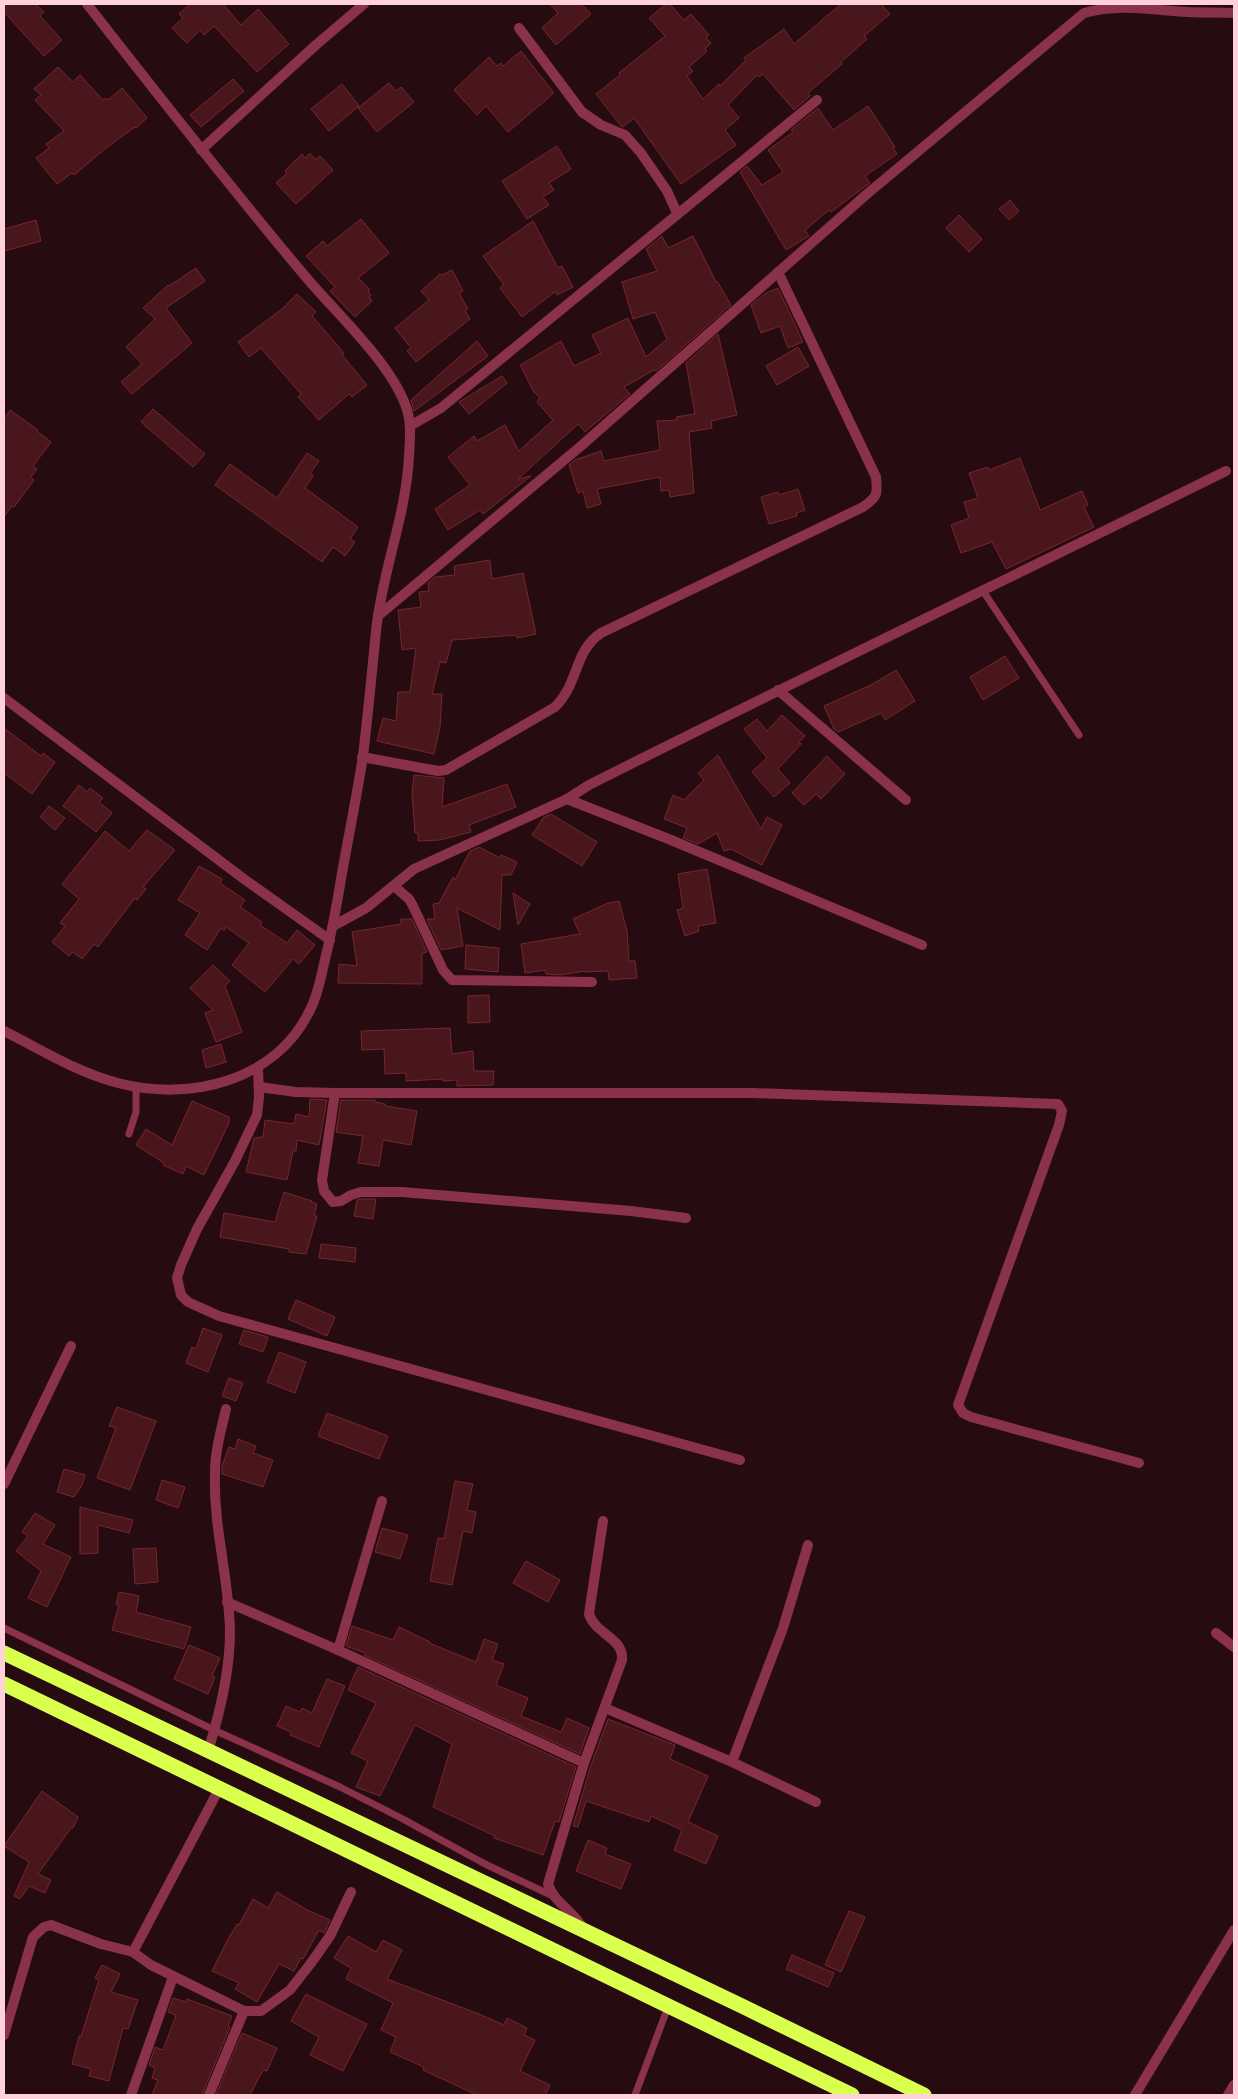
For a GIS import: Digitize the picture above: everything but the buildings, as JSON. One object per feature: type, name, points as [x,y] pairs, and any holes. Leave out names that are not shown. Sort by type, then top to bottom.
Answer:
[{"type":"highway","points":[[4,1653],[924,2095]]},
{"type":"highway","points":[[4,1684],[852,2095]]},
{"type":"street","points":[[4,1031],[75,1067],[116,1083],[159,1090],[214,1086],[249,1073],[272,1059],[295,1035],[310,1011],[317,993],[333,926],[362,757],[378,616],[407,488],[410,426],[405,403],[378,361],[201,150],[86,4]]},
{"type":"street","points":[[201,150],[317,44],[364,4]]},
{"type":"street","points":[[378,616],[581,446],[778,272],[1084,13],[1103,8],[1128,7],[1188,12],[1234,13]]},
{"type":"street","points":[[519,28],[582,112],[601,125],[625,135],[641,153],[667,191],[677,213]]},
{"type":"street","points":[[410,426],[441,408],[817,100]]},
{"type":"street","points":[[362,757],[438,772],[446,770],[555,707],[569,690],[584,649],[590,640],[601,632],[863,507],[875,498],[878,490],[876,477],[778,272]]},
{"type":"street","points":[[333,926],[366,908],[414,869],[433,859],[474,843],[566,799],[589,785],[778,690],[1226,471]]},
{"type":"street","points":[[778,690],[906,800]]},
{"type":"street","points":[[4,698],[228,867],[330,940]]},
{"type":"street","points":[[566,799],[689,847],[922,946]]},
{"type":"street","points":[[394,886],[409,899],[444,970],[452,980],[592,982]]},
{"type":"street","points":[[258,1068],[259,1105],[249,1134],[180,1264],[177,1278],[178,1286],[181,1294],[188,1302],[219,1316],[740,1460]]},
{"type":"street","points":[[259,1087],[296,1092],[335,1093],[754,1093],[1058,1104],[1062,1111],[1059,1126],[958,1405],[963,1413],[971,1417],[1139,1463]]},
{"type":"street","points":[[335,1093],[322,1180],[324,1191],[334,1202],[341,1201],[360,1192],[402,1192],[631,1211],[686,1218]]},
{"type":"street","points":[[4,1484],[71,1346]]},
{"type":"street","points":[[208,1750],[227,1668],[230,1632],[220,1552],[214,1475],[226,1409]]},
{"type":"street","points":[[338,1650],[382,1501]]},
{"type":"street","points":[[584,1930],[574,1914],[555,1897],[548,1884],[584,1763],[622,1660],[623,1653],[620,1645],[594,1625],[589,1614],[603,1521]]},
{"type":"street","points":[[732,1762],[780,1636],[808,1545]]},
{"type":"street","points":[[227,1602],[338,1650],[584,1763]]},
{"type":"street","points":[[1216,1633],[1234,1647]]},
{"type":"street","points":[[605,1708],[732,1762],[816,1802]]},
{"type":"street","points":[[133,1952],[219,1788]]},
{"type":"street","points":[[4,2035],[33,1938],[44,1927],[51,1925],[101,1944],[133,1952],[173,1977],[244,2011],[262,2011],[290,1990],[330,1936],[351,1892]]},
{"type":"street","points":[[1135,2095],[1234,1930]]},
{"type":"street","points":[[131,2095],[173,1977]]},
{"type":"street","points":[[209,2095],[244,2011]]},
{"type":"street","points":[[1228,2095],[1234,2085]]},
{"type":"lane","points":[[983,591],[1079,735]]},
{"type":"lane","points":[[129,1134],[136,1112],[136,1087]]},
{"type":"lane","points":[[4,1628],[214,1730],[348,1792],[485,1864],[555,1897]]},
{"type":"lane","points":[[635,2095],[668,2007]]}]
